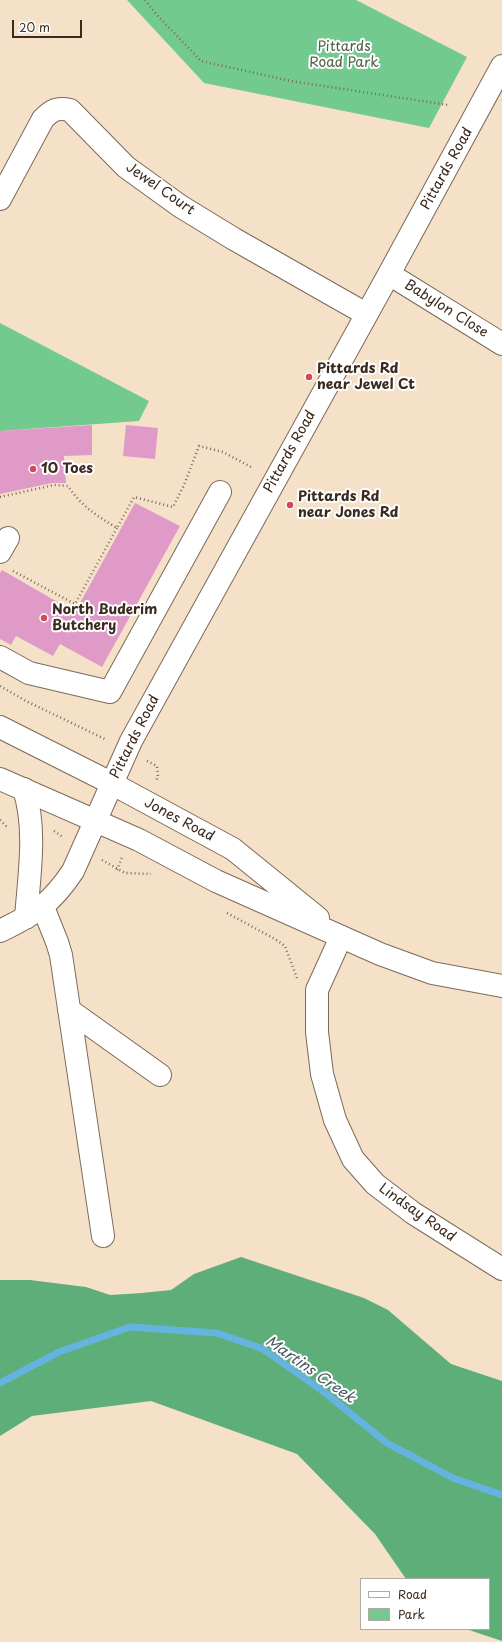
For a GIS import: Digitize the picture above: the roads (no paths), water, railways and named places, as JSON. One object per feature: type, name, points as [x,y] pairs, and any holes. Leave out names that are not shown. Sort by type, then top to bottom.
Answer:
[{"type":"street","name":"Pittards Road","points":[[35,913],[64,884],[73,871],[96,821],[111,783],[135,734],[502,66]]},
{"type":"street","name":"Jewel Court","points":[[0,199],[43,119],[52,110],[62,108],[70,110],[126,167],[180,206],[234,239],[366,314]]},
{"type":"street","name":"Babylon Close","points":[[389,274],[502,344]]},
{"type":"street","points":[[0,657],[29,673],[110,692],[220,492]]},
{"type":"street","name":"Jones Road","points":[[0,727],[111,783],[233,849],[341,937]]},
{"type":"street","name":"Jones Road","points":[[0,779],[139,840],[216,881],[380,954],[432,973],[502,986]]},
{"type":"street","points":[[24,789],[29,805],[32,832],[35,913],[57,942],[61,955],[103,1236]]},
{"type":"street","points":[[0,931],[35,913]]},
{"type":"street","name":"Lindsay Road","points":[[341,937],[317,990],[316,1032],[322,1074],[334,1120],[353,1159],[375,1184],[413,1213],[502,1269]]},
{"type":"street","points":[[69,1010],[160,1075]]},
{"type":"waterway","name":"Martins Creek","points":[[0,1383],[59,1352],[130,1327],[217,1333],[263,1349],[324,1392],[387,1443],[453,1478],[502,1495]]},
{"type":"place","name":"Pittards Rd near Jewel Ct","points":[[309,377]]},
{"type":"place","name":"10 Toes","points":[[33,469]]},
{"type":"place","name":"Pittards Rd near Jones Rd","points":[[290,505]]},
{"type":"place","name":"North Buderim Butchery","points":[[44,618]]},
{"type":"park label","name":"Pittards Road Park","points":[[344,56]]}]
